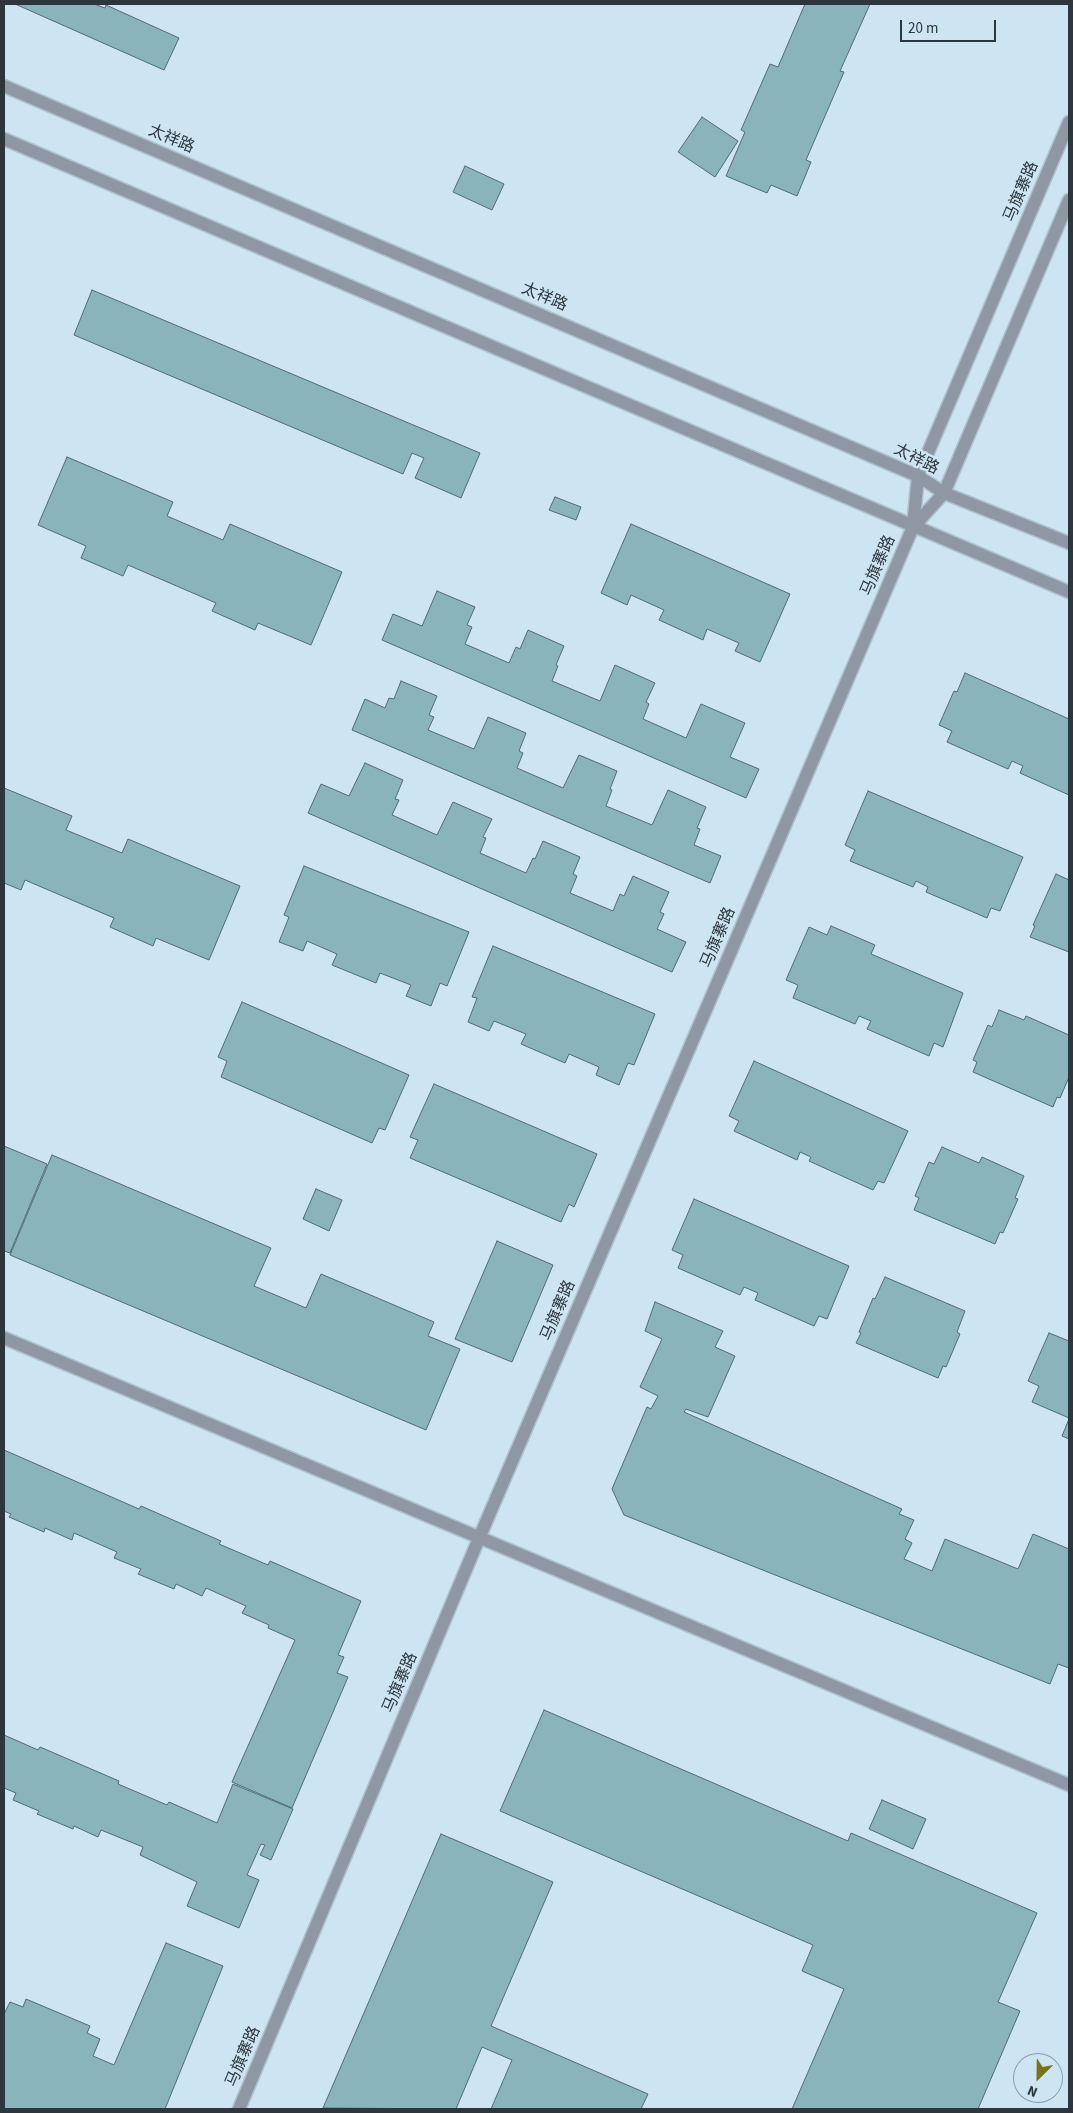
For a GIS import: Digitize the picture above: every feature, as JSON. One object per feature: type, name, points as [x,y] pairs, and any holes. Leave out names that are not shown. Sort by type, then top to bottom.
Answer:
[{"type":"street","name":"太祥路","points":[[4,86],[918,476],[944,493],[1069,544]]},
{"type":"street","name":"马旗寨路","points":[[239,2109],[480,1536],[913,527],[918,476],[1069,122]]},
{"type":"street","points":[[4,139],[1069,592]]},
{"type":"street","name":"马旗寨路","points":[[913,527],[944,493],[1069,200]]},
{"type":"street","points":[[4,1338],[480,1536],[1069,1785]]},
{"type":"building","points":[[15,4],[94,4],[105,8],[106,5],[179,38],[164,70]]},
{"type":"building","points":[[805,4],[870,4],[840,71],[844,72],[806,160],[811,162],[797,196],[771,185],[767,193],[726,176],[745,132],[741,130],[770,64],[778,67]]},
{"type":"building","points":[[702,117],[738,141],[715,177],[678,152]]},
{"type":"building","points":[[465,166],[504,184],[492,210],[453,192]]},
{"type":"building","points":[[92,290],[480,453],[461,498],[415,478],[424,458],[412,453],[403,474],[74,335]]},
{"type":"building","points":[[67,457],[173,502],[167,516],[223,540],[230,524],[342,572],[311,645],[258,623],[255,630],[212,611],[216,603],[128,565],[123,576],[81,558],[86,546],[38,525]]},
{"type":"building","points":[[555,497],[581,507],[576,520],[549,510]]},
{"type":"building","points":[[631,524],[790,594],[760,662],[735,651],[739,643],[707,629],[703,640],[659,620],[664,610],[631,595],[627,605],[601,593]]},
{"type":"building","points":[[437,591],[475,607],[467,625],[472,627],[465,644],[509,663],[516,647],[520,649],[528,630],[564,646],[552,681],[600,701],[615,665],[655,683],[646,702],[649,704],[643,719],[686,738],[701,704],[745,723],[730,757],[759,769],[746,798],[382,640],[393,614],[422,626]]},
{"type":"building","points":[[965,673],[1069,719],[1069,795],[1020,773],[1023,766],[1012,761],[1008,769],[947,742],[952,731],[939,725],[954,691],[957,692]]},
{"type":"building","points":[[401,681],[437,696],[429,715],[434,717],[428,730],[474,749],[488,717],[526,733],[519,751],[523,753],[517,768],[563,788],[579,755],[617,771],[606,806],[652,825],[668,790],[706,807],[697,828],[700,829],[694,845],[721,856],[710,883],[352,730],[365,699],[385,708],[389,698],[394,699]]},
{"type":"building","points":[[365,763],[403,780],[395,799],[399,800],[392,815],[437,835],[453,802],[492,819],[483,837],[486,838],[480,853],[526,873],[543,841],[580,857],[573,874],[577,876],[570,893],[613,911],[620,894],[624,896],[633,876],[669,892],[660,912],[664,914],[657,929],[686,942],[672,972],[308,813],[321,784],[349,796]]},
{"type":"building","points":[[4,788],[72,816],[66,830],[122,853],[128,839],[240,886],[209,960],[156,938],[153,946],[110,927],[114,918],[25,880],[21,890],[4,883]]},
{"type":"building","points":[[868,791],[1023,857],[1000,911],[991,908],[987,918],[926,892],[928,887],[916,881],[913,887],[850,861],[855,850],[845,845]]},
{"type":"building","points":[[304,866],[469,932],[447,986],[440,983],[431,1006],[406,996],[411,985],[380,973],[376,983],[332,965],[337,954],[307,941],[303,951],[279,942],[289,917],[284,915]]},
{"type":"building","points":[[1056,874],[1069,880],[1069,952],[1030,937],[1035,926],[1033,925]]},
{"type":"building","points":[[831,926],[875,945],[871,954],[963,993],[943,1047],[934,1043],[929,1056],[867,1029],[871,1021],[859,1016],[855,1024],[793,998],[798,985],[786,980],[809,927],[827,935]]},
{"type":"building","points":[[493,946],[655,1014],[634,1065],[628,1063],[619,1085],[596,1075],[599,1067],[569,1054],[565,1063],[521,1044],[526,1034],[494,1021],[489,1031],[468,1022],[477,998],[472,997]]},
{"type":"building","points":[[242,1002],[409,1075],[385,1130],[379,1128],[372,1143],[221,1077],[227,1061],[218,1057]]},
{"type":"building","points":[[999,1010],[1024,1020],[1026,1016],[1069,1035],[1069,1077],[1060,1098],[1057,1097],[1053,1107],[973,1072],[977,1062],[973,1060],[988,1025],[992,1027]]},
{"type":"building","points":[[754,1061],[908,1131],[884,1183],[878,1181],[873,1190],[809,1161],[811,1157],[800,1152],[797,1160],[734,1131],[739,1121],[729,1116]]},
{"type":"building","points":[[434,1084],[597,1154],[574,1207],[569,1204],[561,1222],[410,1158],[418,1140],[410,1137]]},
{"type":"building","points":[[4,1146],[47,1164],[10,1253],[4,1251]]},
{"type":"building","points":[[942,1147],[979,1163],[982,1157],[1024,1176],[1015,1198],[1018,1199],[1003,1233],[1000,1232],[995,1244],[914,1210],[919,1198],[915,1196],[929,1162],[934,1164]]},
{"type":"building","points":[[52,1155],[271,1248],[254,1286],[306,1308],[321,1274],[434,1322],[428,1336],[460,1349],[426,1430],[10,1255]]},
{"type":"building","points":[[316,1189],[342,1200],[329,1231],[303,1219]]},
{"type":"building","points":[[694,1199],[849,1266],[827,1319],[819,1316],[814,1326],[755,1300],[758,1293],[744,1287],[740,1295],[678,1268],[683,1255],[672,1250]]},
{"type":"building","points":[[497,1241],[553,1265],[512,1362],[455,1339]]},
{"type":"building","points":[[885,1277],[965,1311],[957,1332],[960,1334],[946,1367],[943,1366],[938,1378],[856,1343],[873,1298],[875,1299]]},
{"type":"building","points":[[655,1302],[723,1331],[715,1347],[735,1356],[708,1417],[686,1409],[684,1412],[902,1509],[899,1514],[914,1520],[905,1539],[912,1543],[904,1559],[932,1571],[945,1539],[1018,1569],[1033,1534],[1069,1549],[1069,1668],[1058,1664],[1050,1684],[624,1515],[612,1489],[647,1407],[651,1409],[658,1396],[640,1387],[662,1339],[645,1331]]},
{"type":"building","points":[[1049,1333],[1069,1341],[1069,1418],[1032,1402],[1039,1386],[1028,1381]]},
{"type":"building","points":[[1069,1419],[1069,1439],[1062,1436]]},
{"type":"building","points":[[4,1450],[139,1509],[141,1506],[221,1541],[219,1544],[268,1565],[270,1561],[361,1601],[338,1655],[344,1657],[337,1673],[348,1677],[292,1808],[232,1782],[295,1640],[268,1628],[269,1625],[242,1613],[246,1606],[206,1588],[202,1596],[176,1584],[174,1589],[138,1574],[141,1569],[114,1558],[117,1552],[74,1533],[72,1540],[45,1528],[44,1532],[9,1517],[11,1514],[4,1511]]},
{"type":"building","points":[[544,1710],[848,1841],[851,1833],[1037,1913],[998,2002],[1020,2011],[978,2109],[792,2109],[844,1989],[802,1971],[813,1945],[500,1811]]},
{"type":"building","points":[[4,1735],[38,1750],[40,1747],[119,1781],[118,1784],[167,1805],[169,1802],[217,1823],[233,1784],[293,1809],[271,1860],[260,1855],[265,1845],[261,1844],[247,1875],[259,1880],[239,1928],[187,1906],[197,1882],[140,1855],[143,1847],[101,1830],[98,1837],[74,1826],[73,1829],[37,1814],[39,1811],[13,1800],[16,1793],[4,1788]]},
{"type":"building","points":[[882,1800],[926,1819],[913,1849],[869,1829]]},
{"type":"building","points":[[441,1834],[553,1882],[491,2026],[648,2094],[641,2109],[491,2109],[512,2060],[482,2047],[456,2109],[323,2108]]},
{"type":"building","points":[[166,1943],[223,1966],[165,2109],[4,2109],[4,2014],[10,2002],[23,2007],[26,1999],[90,2026],[87,2033],[100,2039],[93,2056],[114,2065]]}]
